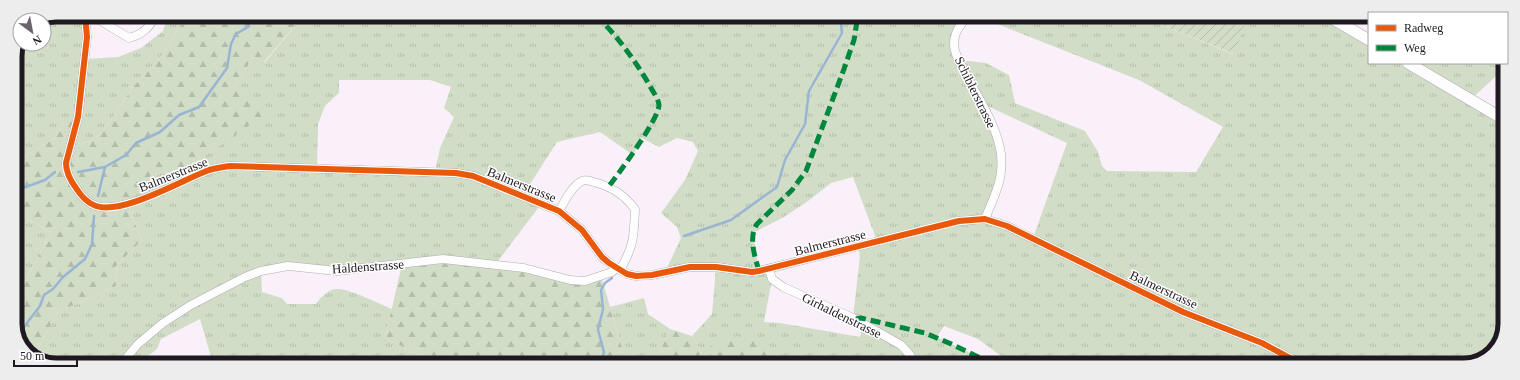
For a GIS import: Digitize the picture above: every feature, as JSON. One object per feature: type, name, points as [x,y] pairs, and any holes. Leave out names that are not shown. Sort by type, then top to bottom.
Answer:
[{"type":"main road","points":[[1338,22],[1368,39]]},
{"type":"main road","points":[[1410,64],[1498,116]]},
{"type":"street","name":"Balmerstrasse","points":[[86,22],[88,37],[78,117],[66,163],[66,169],[68,176],[84,199],[96,206],[112,208],[127,205],[209,170],[230,166],[456,173],[473,176],[559,211],[582,230],[602,257],[618,269],[636,276],[652,275],[690,267],[716,267],[752,272],[959,221],[985,219],[1007,226],[1183,312],[1262,343],[1291,358]]},
{"type":"street","points":[[103,22],[129,38],[139,35],[152,22]]},
{"type":"street","name":"Schiblerstrasse","points":[[963,22],[956,32],[954,45],[959,60],[995,131],[1001,155],[1001,179],[985,219]]},
{"type":"street","points":[[559,211],[570,193],[577,185],[582,181],[587,180],[609,186],[627,200],[635,209],[634,239],[632,247],[618,269]]},
{"type":"street","name":"Haldenstrasse","points":[[126,358],[138,344],[163,323],[191,305],[245,277],[261,271],[288,266],[337,271],[442,259],[524,268],[570,280],[585,281],[618,269]]},
{"type":"street","name":"Girhaldenstrasse","points":[[768,269],[772,279],[783,288],[853,318],[901,345],[912,358]]},
{"type":"green space","points":[[85,22],[85,59],[118,57],[141,48],[163,31],[166,22],[184,22],[179,27],[164,53],[133,87],[103,132],[92,141],[71,145],[64,123],[55,138],[22,159],[23,52],[52,52],[52,23]]},
{"type":"green space","points":[[184,22],[298,22],[264,62],[253,57],[234,88],[266,114],[182,171],[152,174],[127,205],[142,240],[115,267],[116,286],[58,312],[36,352],[30,347],[22,327],[22,287],[51,233],[22,216],[22,159],[55,138],[64,123],[78,117],[71,145],[92,141],[103,132],[133,87],[164,53],[179,27]]},
{"type":"green space","points":[[298,22],[964,22],[956,32],[959,60],[986,63],[1009,75],[1015,103],[1085,131],[1098,152],[1102,166],[1107,171],[1196,172],[1223,127],[1139,80],[992,22],[1154,22],[1233,54],[1246,22],[1338,22],[1368,39],[1368,64],[1498,64],[1498,74],[1470,100],[1498,116],[1497,331],[1490,347],[1485,351],[1469,358],[1000,358],[1001,356],[978,339],[944,326],[937,337],[980,358],[897,358],[897,356],[893,358],[773,358],[773,356],[712,356],[715,358],[698,358],[701,351],[692,336],[712,314],[716,267],[665,272],[681,238],[677,227],[661,213],[685,180],[698,151],[693,142],[677,138],[659,147],[642,138],[633,155],[600,132],[557,142],[523,195],[542,203],[495,265],[443,259],[337,271],[288,266],[261,271],[262,292],[282,298],[287,304],[316,304],[328,292],[338,289],[357,294],[392,309],[385,338],[425,358],[211,358],[200,319],[161,339],[157,349],[146,358],[56,358],[45,356],[36,352],[58,312],[116,286],[115,267],[142,240],[127,205],[152,174],[182,171],[265,114],[234,88],[253,57],[265,62]],"holes":[[[339,80],[430,80],[451,87],[444,108],[454,117],[440,148],[435,172],[317,168],[318,124],[325,106],[339,93]],[[981,103],[1067,143],[1033,238],[986,219],[1001,179],[995,131]],[[853,177],[877,241],[858,246],[860,255],[853,318],[863,324],[860,337],[780,323],[764,322],[772,279],[769,269],[759,271],[753,233],[784,217],[831,183]]]},
{"type":"green space","points":[[1154,22],[1246,22],[1234,54]]},
{"type":"green space","points":[[22,216],[51,233],[22,287]]},
{"type":"green space","points":[[443,259],[495,265],[570,280],[601,276],[625,358],[425,358],[385,338],[402,264]]},
{"type":"green space","points":[[644,298],[648,314],[670,329],[657,358],[625,358],[610,307]]},
{"type":"green space","points":[[670,329],[692,336],[701,351],[698,358],[657,358]]},
{"type":"green space","points":[[737,336],[758,342],[773,358],[715,358],[708,349],[715,342]]},
{"type":"waterway","points":[[98,196],[105,167],[126,155],[136,143],[160,132],[179,115],[199,107],[227,68],[231,44],[236,34],[248,27],[250,22]]},
{"type":"waterway","points":[[684,236],[731,220],[777,187],[785,160],[805,124],[809,91],[842,33],[841,22]]},
{"type":"waterway","points":[[78,172],[105,167]]},
{"type":"waterway","points":[[22,189],[45,180],[55,172]]},
{"type":"waterway","points":[[23,329],[40,306],[44,295],[53,289],[63,277],[85,259],[92,244],[94,216]]},
{"type":"waterway","points":[[602,358],[604,352],[598,330],[603,309],[601,290],[605,283],[612,278]]},
{"type":"marked path","points":[[603,22],[632,58],[658,100],[659,105],[653,122],[609,186]]},
{"type":"marked path","points":[[759,271],[753,247],[754,229],[757,224],[792,190],[806,171],[854,40],[857,22]]},
{"type":"marked path","points":[[856,319],[861,318],[925,333],[980,358]]},
{"type":"cycle path","points":[[86,22],[87,37],[78,117],[66,167],[70,179],[80,194],[87,201],[96,206],[121,206],[152,195],[209,170],[230,166],[456,173],[473,176],[559,211],[582,230],[602,257],[609,263],[627,274],[636,276],[652,275],[690,267],[716,267],[752,272],[759,271],[959,221],[985,219],[1007,226],[1183,312],[1262,343],[1290,358]]}]
